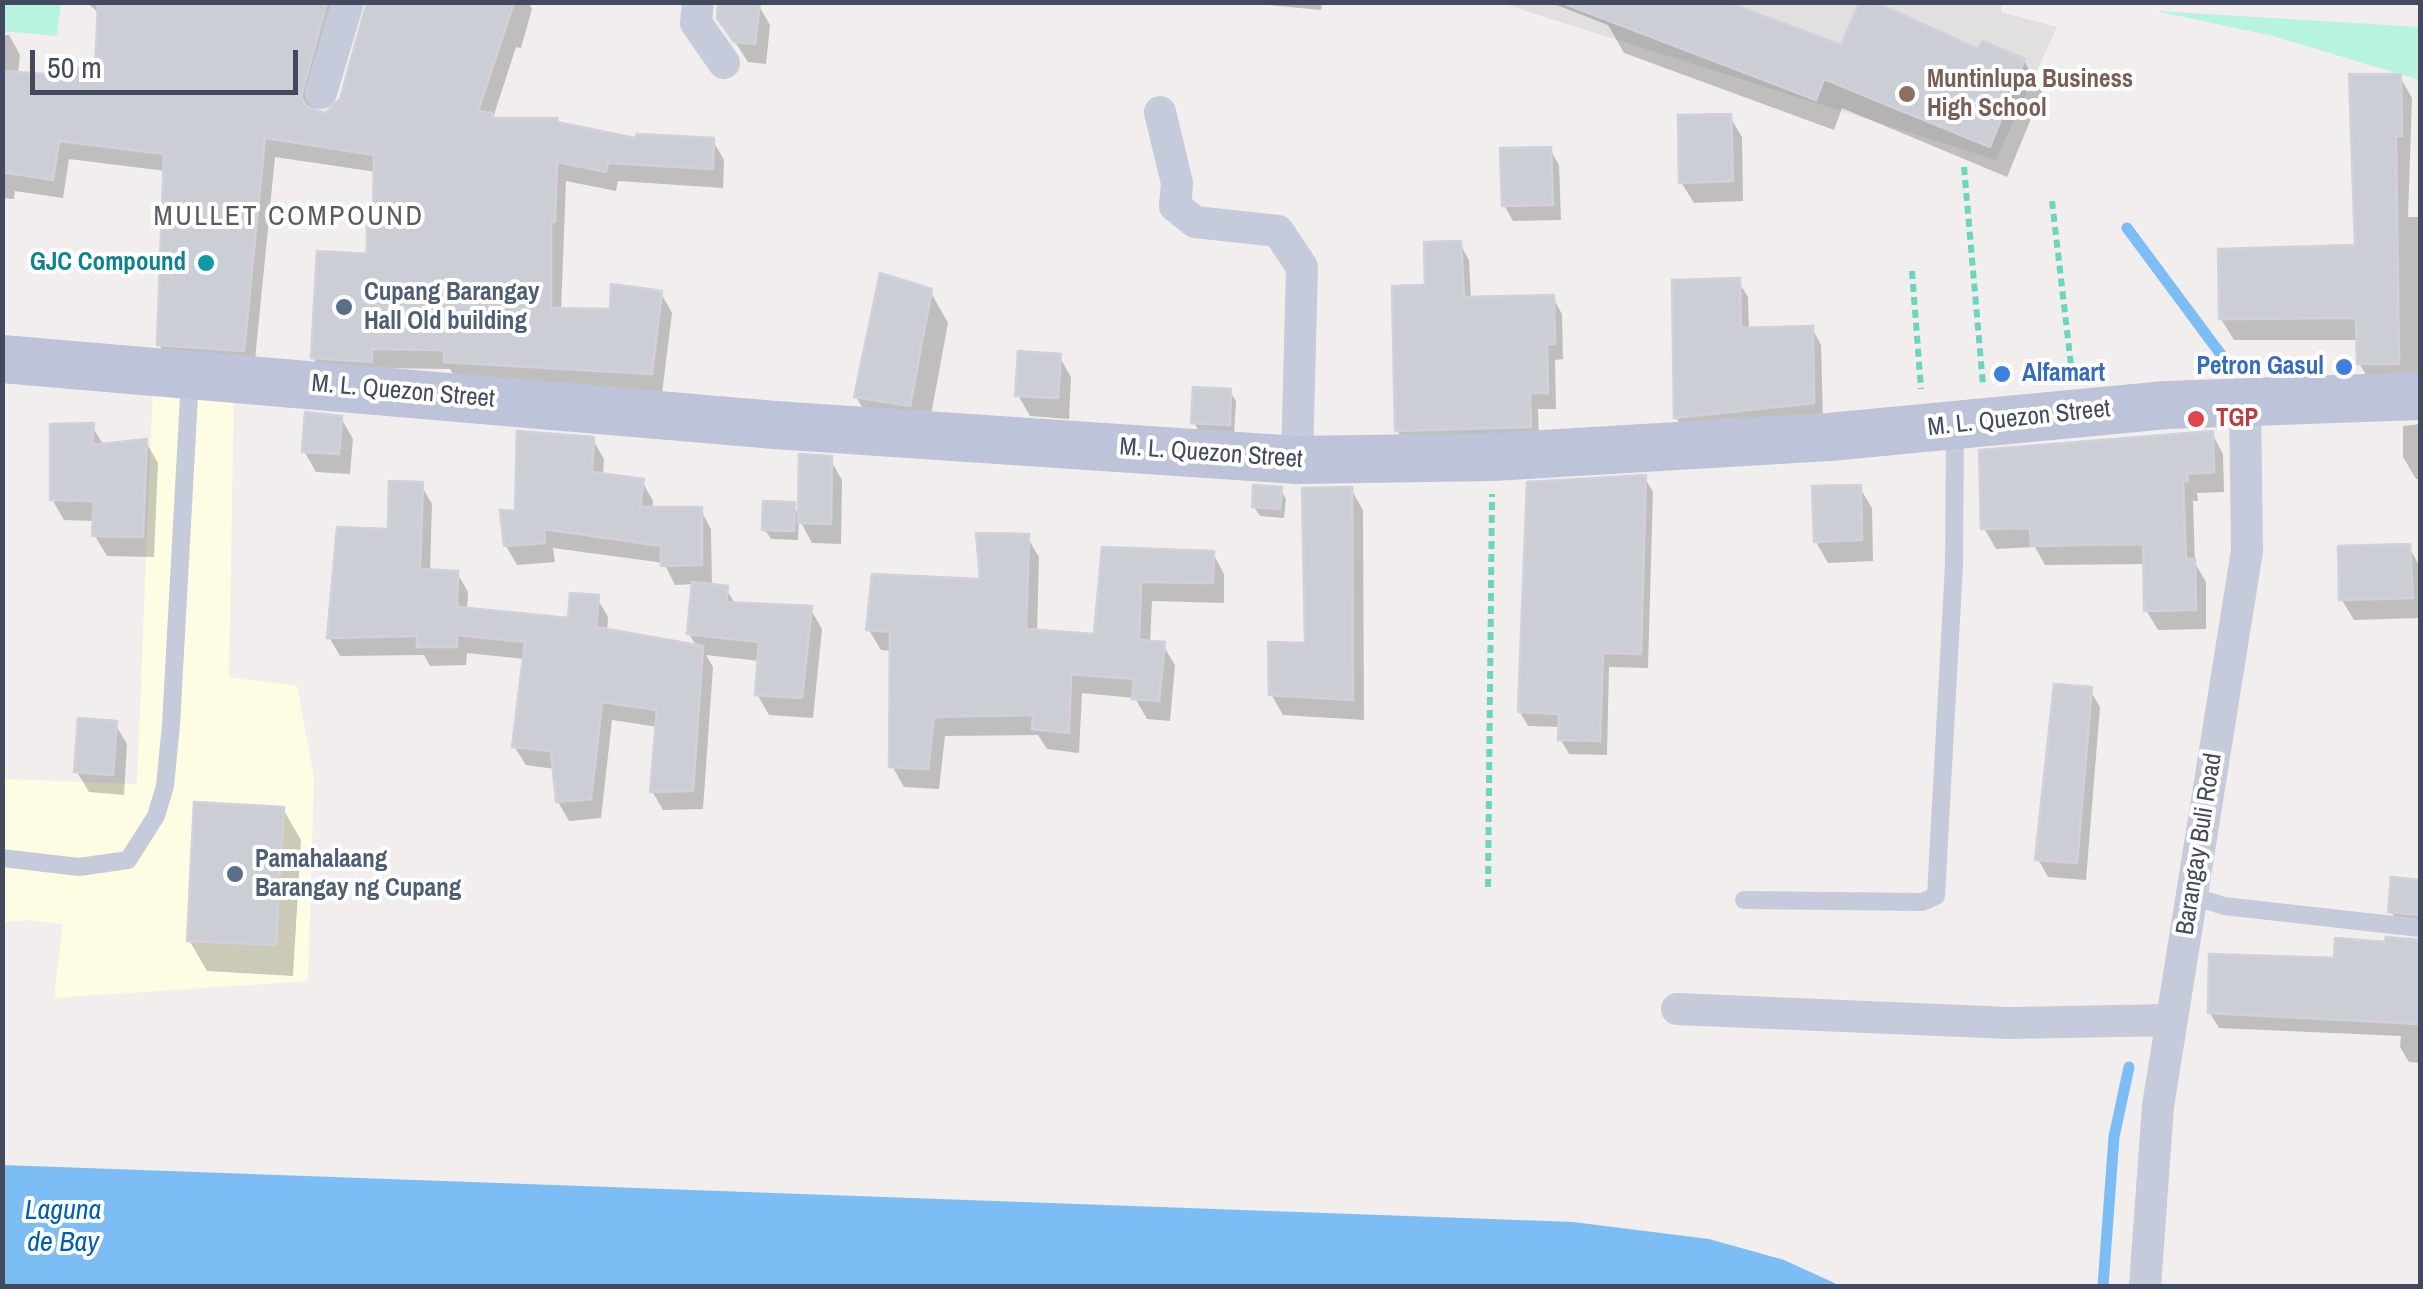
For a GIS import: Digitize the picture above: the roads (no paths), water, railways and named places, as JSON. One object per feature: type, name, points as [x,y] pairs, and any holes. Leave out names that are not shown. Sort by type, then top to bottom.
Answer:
[{"type":"main road","name":"M. L. Quezon Street","points":[[2,359],[190,372],[775,425],[1297,460],[1492,457],[1955,426],[2245,401],[2420,396]]},
{"type":"street","points":[[322,93],[348,2]]},
{"type":"street","points":[[698,2],[696,24],[724,64]]},
{"type":"street","points":[[1160,112],[1178,183],[1176,206],[1195,222],[1278,231],[1302,266],[1297,460]]},
{"type":"street","name":"Barangay Buli Road","points":[[2145,1286],[2158,1106],[2247,550],[2245,401]]},
{"type":"street","points":[[1677,1010],[2010,1023],[2172,1020]]},
{"type":"lane","points":[[2,858],[80,867],[128,860],[156,816],[165,786],[171,725],[190,372]]},
{"type":"lane","points":[[1744,900],[1922,902],[1936,896],[1954,565],[1955,426]]},
{"type":"lane","points":[[2192,896],[2224,906],[2420,928]]},
{"type":"water","name":"Laguna de Bay","points":[[3,1165],[1573,1222],[1709,1239],[1784,1260],[1841,1286],[3,1286]]},
{"type":"waterway","points":[[2127,228],[2231,368]]},
{"type":"waterway","points":[[2103,1286],[2114,1137],[2129,1067]]},
{"type":"place","name":"Muntinlupa Business High School","points":[[1907,94]]},
{"type":"place","name":"GJC Compound","points":[[206,263]]},
{"type":"place","name":"Cupang Barangay Hall Old building","points":[[344,307]]},
{"type":"place","name":"Petron Gasul","points":[[2344,367]]},
{"type":"place","name":"Alfamart","points":[[2002,374]]},
{"type":"place","name":"TGP","points":[[2196,419]]},
{"type":"place","name":"Pamahalaang Barangay ng Cupang","points":[[235,874]]},
{"type":"district","name":"MULLET COMPOUND","points":[[289,217]]}]
